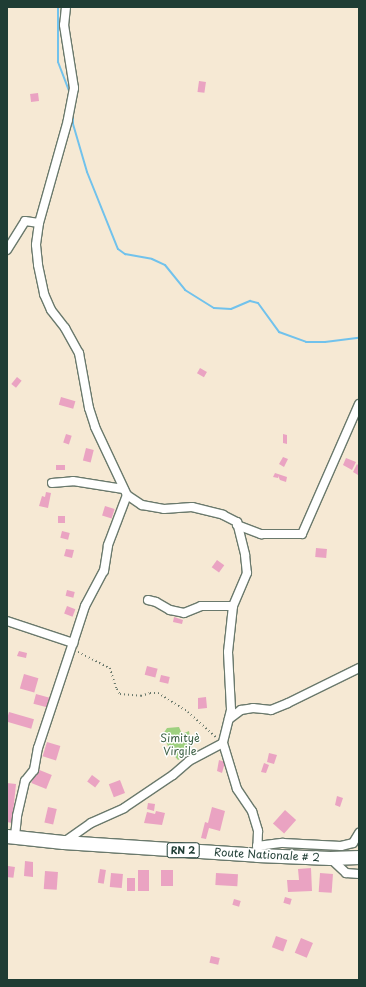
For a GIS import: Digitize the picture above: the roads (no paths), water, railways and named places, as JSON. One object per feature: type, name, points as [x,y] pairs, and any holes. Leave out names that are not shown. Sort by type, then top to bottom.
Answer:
[{"type":"main road","name":"Route Nationale # 2","points":[[11,836],[64,842],[257,851],[330,858],[359,857]]},
{"type":"street","points":[[11,836],[25,781],[34,770],[38,748],[73,642],[86,606],[104,570],[108,546],[125,492],[95,427],[89,408],[79,353],[65,328],[51,310],[44,294],[38,265],[36,245],[39,223],[72,99],[73,77],[64,25],[66,7]]},
{"type":"street","points":[[7,250],[25,221],[39,223]]},
{"type":"street","points":[[52,483],[73,481],[125,492],[142,505],[164,509],[192,507],[215,513],[237,522],[238,525],[261,534],[302,534],[359,404]]},
{"type":"street","points":[[238,525],[245,555],[247,574],[233,606],[228,652],[231,710],[223,742],[237,789],[252,811],[258,831],[257,851],[283,843],[341,846],[353,843],[359,833]]},
{"type":"street","points":[[148,600],[156,602],[170,610],[184,613],[201,606],[233,606]]},
{"type":"street","points":[[7,621],[73,642]]},
{"type":"street","points":[[229,719],[241,710],[253,708],[271,710],[288,704],[359,668]]},
{"type":"street","points":[[64,842],[91,823],[124,808],[173,775],[189,761],[223,742]]},
{"type":"street","points":[[330,858],[346,873],[359,874]]},
{"type":"waterway","points":[[58,7],[58,62],[70,93]]},
{"type":"waterway","points":[[73,115],[73,124],[87,172],[118,249],[125,254],[152,259],[165,265],[185,290],[214,308],[231,309],[250,301],[258,303],[279,332],[306,342],[325,342],[359,338]]},
{"type":"park label","name":"Simityè Virgile","points":[[180,745]]}]
